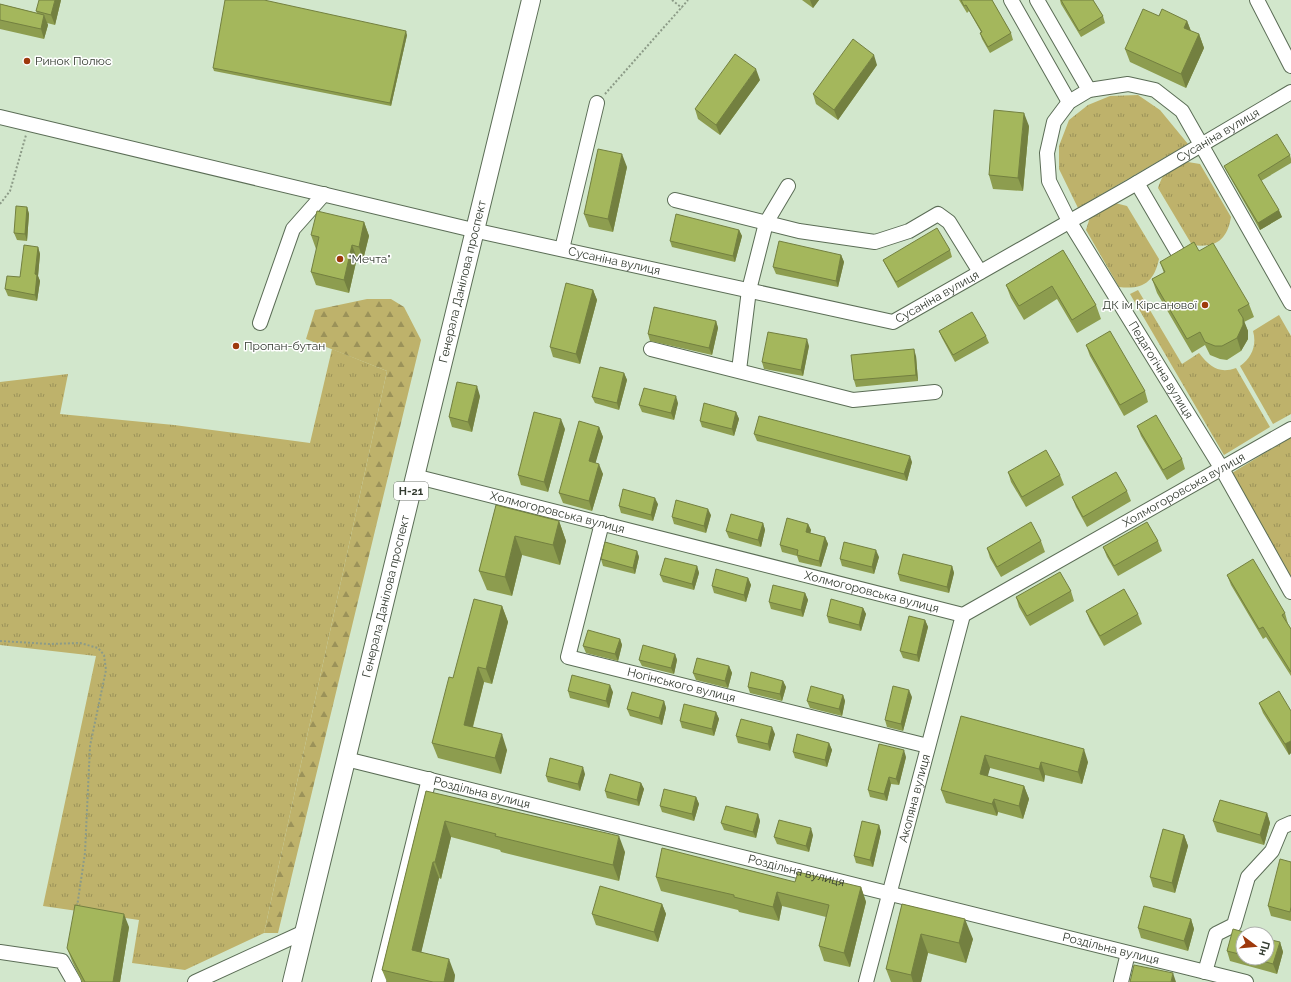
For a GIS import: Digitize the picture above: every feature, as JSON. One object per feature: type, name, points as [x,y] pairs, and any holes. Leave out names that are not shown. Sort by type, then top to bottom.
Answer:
[{"type":"main road","name":"Генерала Данілова проспект","points":[[292,982],[531,0]]},
{"type":"street","points":[[1011,0],[1069,102]]},
{"type":"street","points":[[1037,0],[1089,90]]},
{"type":"street","points":[[1258,0],[1291,66]]},
{"type":"street","name":"Педагогічна вулиця","points":[[1291,303],[1182,111],[1155,90],[1128,84],[1089,90],[1069,102],[1054,122],[1047,152],[1049,180],[1069,221],[1222,468],[1291,592]]},
{"type":"street","name":"Сусаніна вулиця","points":[[0,117],[474,230],[893,322],[1137,183],[1291,92]]},
{"type":"street","points":[[562,249],[597,104]]},
{"type":"street","points":[[1137,183],[1178,253]]},
{"type":"street","points":[[738,370],[749,290],[766,223],[788,186]]},
{"type":"street","points":[[260,323],[293,229],[324,194]]},
{"type":"street","points":[[675,200],[799,231],[875,242],[909,231],[938,214],[949,222],[980,272]]},
{"type":"street","points":[[650,349],[853,400],[935,392]]},
{"type":"street","name":"Холмогоровська вулиця","points":[[414,476],[963,615],[1291,428]]},
{"type":"street","name":"Ногінського вулиця","points":[[602,523],[568,657],[928,746]]},
{"type":"street","name":"Акопяна вулиця","points":[[866,982],[963,615]]},
{"type":"street","name":"Роздільна вулиця","points":[[346,759],[1246,982]]},
{"type":"street","points":[[379,982],[429,779]]},
{"type":"street","points":[[1205,972],[1216,934],[1234,926],[1248,877],[1272,851],[1282,827],[1291,823]]},
{"type":"street","points":[[196,982],[304,932]]},
{"type":"street","points":[[0,952],[62,961],[74,982]]},
{"type":"street","points":[[1122,982],[1128,953]]},
{"type":"path","points":[[672,0],[682,8]]},
{"type":"path","points":[[597,104],[688,0]]},
{"type":"path","points":[[0,204],[10,191],[29,124]]},
{"type":"path","points":[[0,641],[48,644],[80,643],[98,648],[104,655],[106,670],[90,746],[86,853],[76,912]]},
{"type":"green space","points":[[1138,95],[1160,110],[1188,144],[1078,208],[1059,169],[1059,146],[1069,120],[1088,105],[1110,96]]},
{"type":"green space","points":[[1188,162],[1200,164],[1231,217],[1223,237],[1213,244],[1200,246],[1192,245],[1158,188],[1168,170]]},
{"type":"green space","points":[[1115,203],[1127,206],[1159,259],[1154,274],[1141,286],[1127,288],[1119,287],[1086,230],[1090,217]]},
{"type":"green space","points":[[1138,290],[1182,364],[1199,353],[1215,368],[1220,370],[1230,370],[1236,368],[1270,427],[1224,455],[1130,294]]},
{"type":"green space","points":[[367,299],[391,299],[404,307],[421,340],[278,933],[264,933],[387,371],[306,339],[315,310]]},
{"type":"green space","points":[[1279,315],[1291,336],[1291,414],[1273,424],[1240,366],[1248,359],[1254,346],[1253,331]]},
{"type":"green space","points":[[332,349],[387,371],[264,933],[185,970],[132,963],[139,920],[43,906],[96,656],[0,645],[0,382],[68,374],[60,414],[174,425],[310,443]]},
{"type":"green space","points":[[1291,437],[1291,577],[1232,473]]},
{"type":"building","points":[[39,0],[55,0],[51,15],[36,11]]},
{"type":"building","points":[[225,0],[264,0],[406,31],[390,103],[213,68]]},
{"type":"building","points":[[961,0],[992,0],[1011,33],[988,47],[980,33],[982,32],[966,5],[964,6]]},
{"type":"building","points":[[1061,0],[1093,0],[1103,16],[1079,31]]},
{"type":"building","points":[[0,4],[44,15],[41,29],[0,20]]},
{"type":"building","points":[[1143,9],[1159,16],[1162,9],[1187,21],[1184,28],[1199,34],[1181,74],[1125,49]]},
{"type":"building","points":[[853,39],[874,55],[834,110],[813,94]]},
{"type":"building","points":[[735,54],[756,69],[716,125],[695,109]]},
{"type":"building","points":[[994,110],[1024,113],[1018,178],[989,175]]},
{"type":"building","points":[[1277,134],[1290,155],[1258,175],[1279,210],[1258,223],[1224,166]]},
{"type":"building","points":[[598,149],[622,154],[608,219],[584,214]]},
{"type":"building","points":[[16,206],[27,207],[25,234],[14,233]]},
{"type":"building","name":"\"Мечта\"","points":[[317,211],[364,222],[359,247],[352,245],[344,280],[311,272],[319,237],[311,235]]},
{"type":"building","points":[[676,214],[739,230],[733,256],[670,241]]},
{"type":"building","points":[[937,228],[950,250],[896,282],[883,260]]},
{"type":"building","points":[[779,241],[841,255],[836,281],[773,267]]},
{"type":"building","name":"ДК ім Кірсанової","points":[[1194,242],[1199,251],[1213,243],[1249,304],[1238,310],[1243,318],[1243,325],[1237,338],[1222,346],[1215,346],[1205,342],[1200,332],[1187,339],[1152,279],[1165,272],[1160,262]]},
{"type":"building","points":[[24,245],[38,247],[35,274],[37,275],[35,295],[5,289],[7,276],[20,277]]},
{"type":"building","points":[[1063,250],[1096,305],[1072,320],[1052,286],[1019,306],[1006,285]]},
{"type":"building","points":[[566,283],[593,290],[576,354],[550,347]]},
{"type":"building","points":[[654,307],[716,321],[709,348],[648,334]]},
{"type":"building","points":[[972,312],[986,336],[953,355],[939,331]]},
{"type":"building","points":[[1110,331],[1145,391],[1120,405],[1086,345]]},
{"type":"building","points":[[768,332],[807,339],[801,370],[762,362]]},
{"type":"building","points":[[914,349],[916,375],[854,380],[851,355]]},
{"type":"building","points":[[600,367],[624,373],[617,403],[592,397]]},
{"type":"building","points":[[457,382],[477,386],[468,422],[449,417]]},
{"type":"building","points":[[644,388],[676,396],[671,413],[639,405]]},
{"type":"building","points":[[704,403],[736,412],[732,429],[700,421]]},
{"type":"building","points":[[534,412],[561,419],[544,482],[518,475]]},
{"type":"building","points":[[1156,415],[1182,459],[1163,470],[1137,426]]},
{"type":"building","points":[[759,416],[910,456],[904,474],[754,434]]},
{"type":"building","points":[[579,421],[599,427],[589,461],[599,464],[589,501],[559,493]]},
{"type":"building","points":[[1046,450],[1060,475],[1022,497],[1008,472]]},
{"type":"building","points":[[1116,472],[1127,491],[1083,517],[1072,497]]},
{"type":"building","points":[[623,489],[655,498],[651,515],[619,506]]},
{"type":"building","points":[[676,500],[708,509],[704,526],[672,517]]},
{"type":"building","points":[[496,505],[559,521],[553,545],[515,536],[505,577],[479,571]]},
{"type":"building","points":[[731,514],[763,523],[758,540],[726,531]]},
{"type":"building","points":[[787,518],[808,524],[806,532],[825,537],[819,561],[797,555],[798,550],[780,545]]},
{"type":"building","points":[[1031,522],[1041,541],[997,567],[987,548]]},
{"type":"building","points":[[1147,522],[1158,541],[1114,566],[1103,547]]},
{"type":"building","points":[[605,542],[637,551],[633,568],[601,559]]},
{"type":"building","points":[[844,542],[876,550],[872,567],[840,559]]},
{"type":"building","points":[[903,554],[952,566],[947,587],[898,574]]},
{"type":"building","points":[[665,558],[697,566],[692,584],[660,575]]},
{"type":"building","points":[[1253,559],[1285,613],[1282,615],[1291,629],[1291,672],[1263,627],[1259,629],[1227,575]]},
{"type":"building","points":[[716,569],[748,578],[744,595],[712,586]]},
{"type":"building","points":[[1060,572],[1071,591],[1027,616],[1016,597]]},
{"type":"building","points":[[773,585],[805,593],[801,610],[769,602]]},
{"type":"building","points":[[1124,589],[1138,614],[1100,636],[1086,611]]},
{"type":"building","points":[[474,599],[502,606],[486,669],[478,667],[464,725],[502,734],[495,758],[432,743],[449,677],[453,678]]},
{"type":"building","points":[[831,599],[863,608],[859,625],[827,616]]},
{"type":"building","points":[[909,616],[925,620],[917,655],[900,651]]},
{"type":"building","points":[[588,630],[620,639],[615,654],[583,646]]},
{"type":"building","points":[[643,645],[675,654],[671,668],[639,660]]},
{"type":"building","points":[[697,658],[729,666],[725,681],[693,673]]},
{"type":"building","points":[[751,672],[783,681],[780,694],[748,687]]},
{"type":"building","points":[[572,675],[610,685],[606,701],[568,691]]},
{"type":"building","points":[[811,686],[843,695],[839,709],[807,701]]},
{"type":"building","points":[[893,686],[909,690],[901,724],[885,720]]},
{"type":"building","points":[[1279,691],[1291,711],[1291,741],[1285,744],[1259,703]]},
{"type":"building","points":[[632,692],[664,701],[659,718],[627,709]]},
{"type":"building","points":[[684,704],[716,712],[712,729],[680,721]]},
{"type":"building","points":[[961,716],[1084,749],[1078,772],[1041,762],[1039,769],[985,755],[980,774],[1024,786],[1019,806],[994,799],[992,804],[941,790]]},
{"type":"building","points":[[741,719],[772,727],[768,744],[736,736]]},
{"type":"building","points":[[797,734],[829,743],[825,760],[793,752]]},
{"type":"building","points":[[879,744],[904,750],[896,779],[889,777],[884,794],[868,790]]},
{"type":"building","points":[[550,758],[583,767],[578,784],[546,776]]},
{"type":"building","points":[[610,774],[641,783],[637,800],[605,791]]},
{"type":"building","points":[[664,789],[696,797],[692,814],[660,806]]},
{"type":"building","points":[[426,791],[619,836],[613,865],[495,836],[496,834],[445,821],[435,862],[433,862],[412,950],[449,959],[444,982],[433,982],[382,970]]},
{"type":"building","points":[[1220,800],[1267,813],[1260,835],[1213,821]]},
{"type":"building","points":[[726,806],[758,814],[753,832],[721,823]]},
{"type":"building","points":[[779,820],[811,828],[806,846],[774,837]]},
{"type":"building","points":[[862,821],[879,825],[870,860],[854,856]]},
{"type":"building","points":[[1163,829],[1184,835],[1172,883],[1150,877]]},
{"type":"building","points":[[662,848],[795,882],[798,872],[861,887],[844,953],[819,946],[829,905],[777,892],[773,907],[734,897],[734,895],[656,877]]},
{"type":"building","points":[[1280,859],[1291,862],[1290,912],[1268,906]]},
{"type":"building","points":[[600,886],[662,904],[654,932],[592,914]]},
{"type":"building","points":[[902,904],[965,919],[959,943],[921,934],[911,975],[886,969]]},
{"type":"building","points":[[75,905],[124,914],[113,982],[85,982],[67,948]]},
{"type":"building","points":[[1144,906],[1191,919],[1184,941],[1138,928]]},
{"type":"building","points":[[1233,929],[1235,930],[1235,953],[1227,951]]},
{"type":"building","points":[[1275,941],[1280,942],[1275,958]]},
{"type":"building","points":[[1134,965],[1173,973],[1171,982],[1130,982]]},
{"type":"place","name":"Ринок Полюс","points":[[27,61]]},
{"type":"place","name":"\"Мечта\"","points":[[340,259]]},
{"type":"place","name":"ДК ім Кірсанової","points":[[1205,305]]},
{"type":"place","name":"Пропан-бутан","points":[[236,346]]}]
